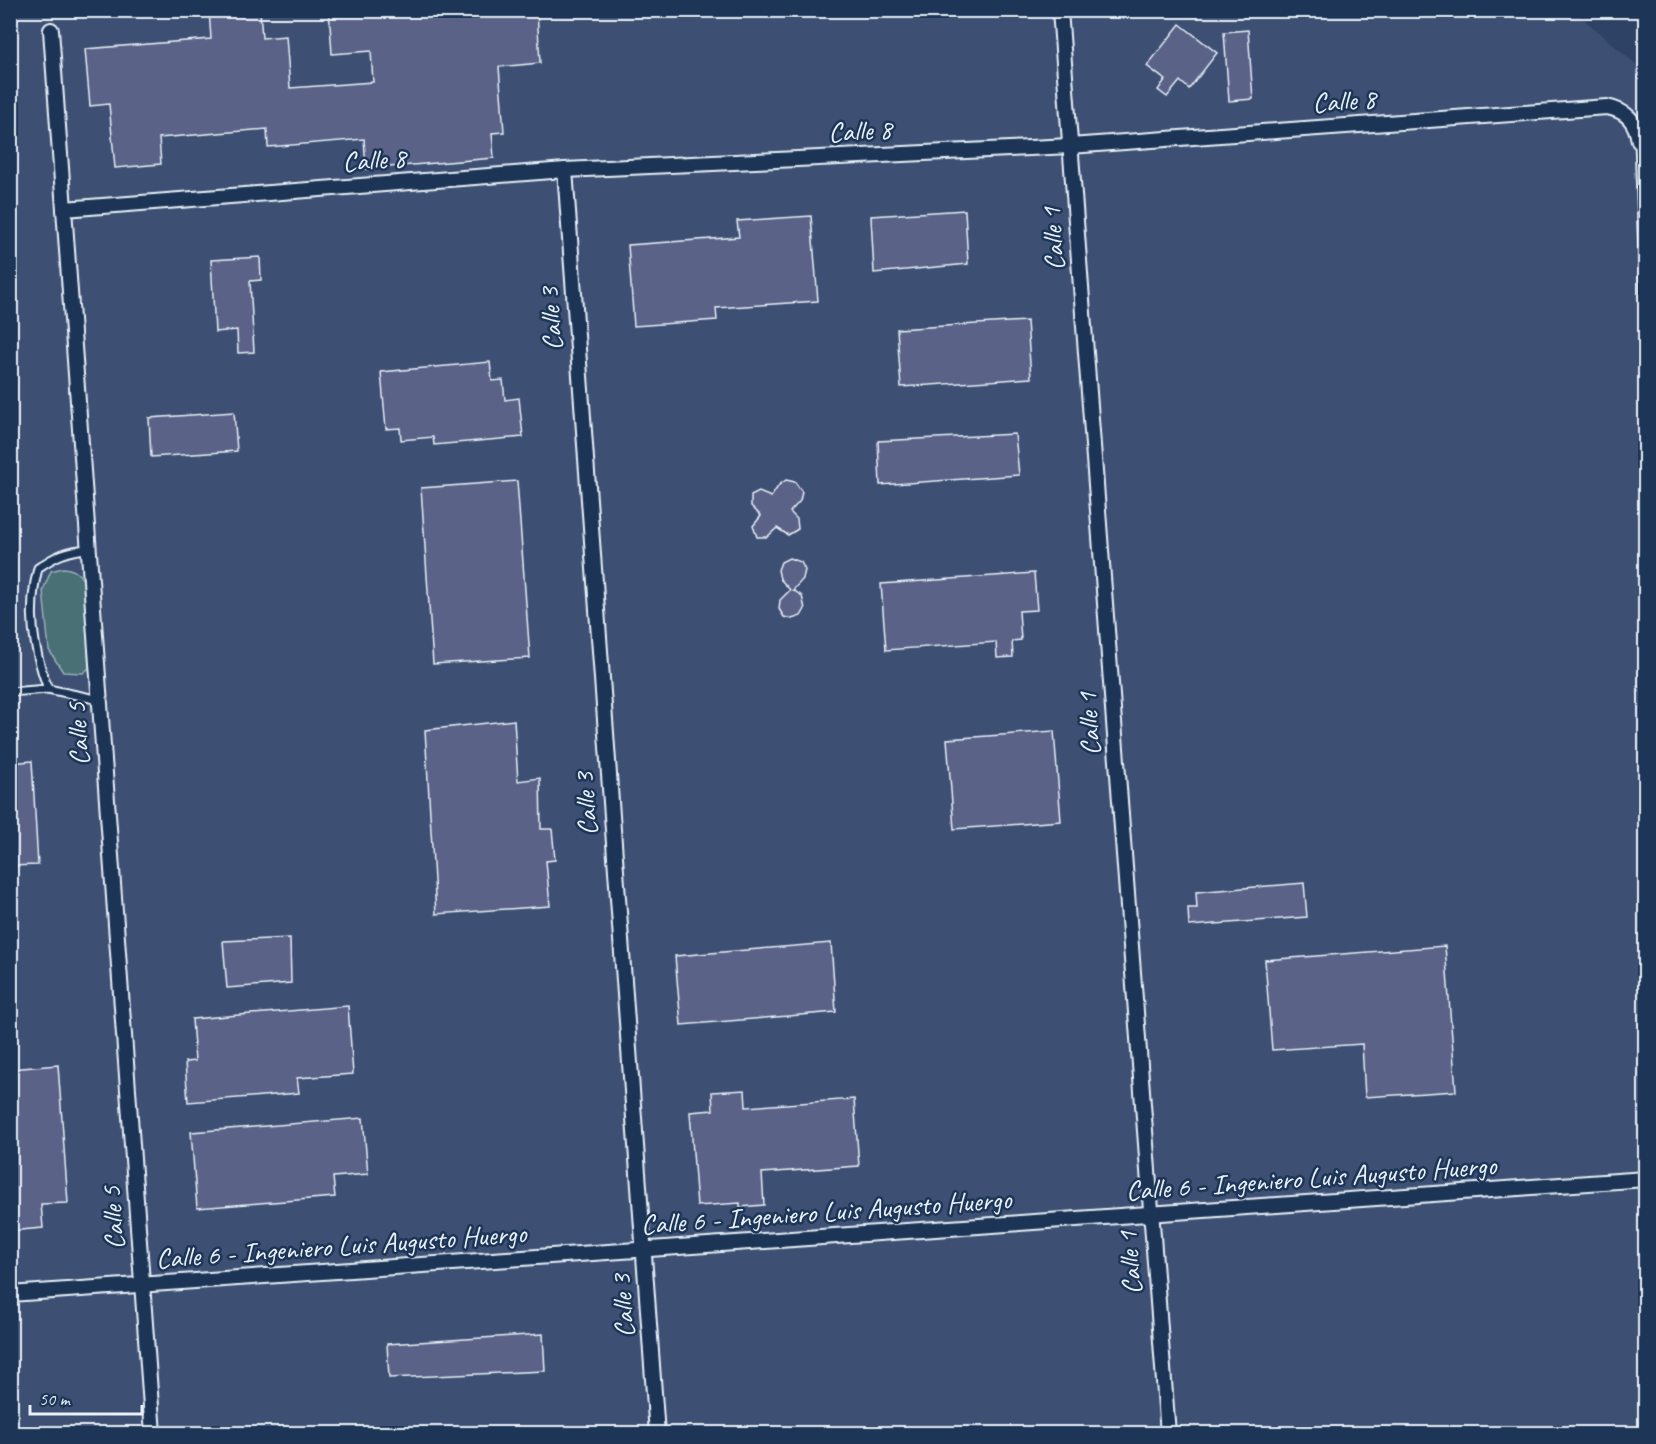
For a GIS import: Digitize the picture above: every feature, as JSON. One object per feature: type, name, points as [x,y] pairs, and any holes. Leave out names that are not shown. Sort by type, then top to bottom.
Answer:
[{"type":"street","name":"Calle 1","points":[[1060,10],[1168,1434]]},
{"type":"street","name":"Calle 5","points":[[51,30],[153,1434]]},
{"type":"street","name":"Calle 8","points":[[64,208],[564,170],[1070,146],[1607,107],[1626,114],[1633,121],[1639,141]]},
{"type":"street","name":"Calle 3","points":[[564,170],[657,1434]]},
{"type":"street","name":"Calle 6 - Ingeniero Luis Augusto Huergo","points":[[10,1294],[1646,1179]]},
{"type":"lane","points":[[1639,141],[1646,338]]},
{"type":"lane","points":[[48,689],[38,663],[32,622],[31,594],[38,568],[70,550],[89,549]]},
{"type":"lane","points":[[10,692],[48,689],[100,700]]},
{"type":"shaded area","points":[[1573,10],[1645,72],[1645,1433],[11,1433],[10,11]]},
{"type":"green space","points":[[63,568],[77,573],[85,585],[89,668],[83,673],[63,672],[49,650],[43,590],[51,571]]},
{"type":"building","points":[[209,10],[260,10],[262,38],[286,36],[290,88],[373,82],[371,51],[332,54],[329,10],[537,10],[540,63],[499,67],[504,132],[492,133],[494,158],[366,169],[364,139],[268,147],[267,129],[159,138],[161,164],[115,168],[109,104],[90,106],[85,49],[211,39]]},
{"type":"building","points":[[1180,24],[1217,53],[1189,89],[1180,81],[1167,97],[1158,90],[1165,80],[1147,66]]},
{"type":"building","points":[[1248,30],[1253,99],[1229,101],[1224,32]]},
{"type":"building","points":[[965,210],[968,264],[874,273],[871,216]]},
{"type":"building","points":[[811,216],[818,301],[716,308],[717,320],[634,326],[628,245],[739,237],[737,221]]},
{"type":"building","points":[[260,257],[261,280],[250,281],[254,352],[238,353],[237,330],[215,332],[211,260]]},
{"type":"building","points":[[1027,321],[1031,378],[901,387],[897,329]]},
{"type":"building","points":[[490,362],[492,381],[503,380],[505,400],[519,398],[523,437],[434,445],[433,437],[401,440],[400,428],[386,429],[381,372]]},
{"type":"building","points":[[234,412],[237,451],[151,457],[149,418]]},
{"type":"building","points":[[1015,434],[1019,475],[880,485],[878,441]]},
{"type":"building","points":[[786,480],[795,482],[802,492],[800,501],[790,512],[797,519],[798,529],[788,535],[777,528],[767,537],[757,537],[753,526],[761,516],[751,506],[751,496],[759,492],[771,497],[779,485]]},
{"type":"building","points":[[517,481],[530,658],[433,664],[421,488]]},
{"type":"building","points":[[789,558],[801,562],[805,570],[803,579],[793,590],[802,596],[805,609],[801,616],[792,619],[784,617],[779,609],[780,600],[790,590],[780,579],[778,570],[781,562]]},
{"type":"building","points":[[1034,573],[1037,610],[1019,611],[1021,640],[1012,641],[1013,657],[997,658],[996,642],[886,650],[881,584]]},
{"type":"building","points":[[514,720],[518,781],[540,778],[541,829],[552,829],[555,860],[546,861],[550,906],[436,914],[425,730]]},
{"type":"building","points":[[1054,731],[1061,821],[954,829],[947,739]]},
{"type":"building","points":[[32,761],[38,865],[10,866],[10,763]]},
{"type":"building","points":[[1304,883],[1307,917],[1189,926],[1188,908],[1197,908],[1196,892]]},
{"type":"building","points":[[290,938],[291,983],[227,988],[223,941]]},
{"type":"building","points":[[831,943],[836,1012],[681,1025],[675,956]]},
{"type":"building","points":[[1445,946],[1456,1091],[1365,1097],[1362,1044],[1272,1050],[1265,960]]},
{"type":"building","points":[[348,1006],[353,1074],[297,1078],[299,1093],[188,1102],[185,1062],[195,1061],[192,1019]]},
{"type":"building","points":[[58,1065],[68,1203],[41,1204],[43,1228],[10,1231],[10,1069]]},
{"type":"building","points":[[745,1090],[746,1107],[854,1099],[859,1166],[762,1173],[764,1205],[740,1207],[740,1203],[697,1206],[690,1112],[713,1110],[712,1092]]},
{"type":"building","points":[[363,1118],[368,1174],[333,1177],[335,1197],[197,1208],[191,1132]]},
{"type":"building","points":[[543,1334],[545,1371],[389,1378],[387,1344]]}]
